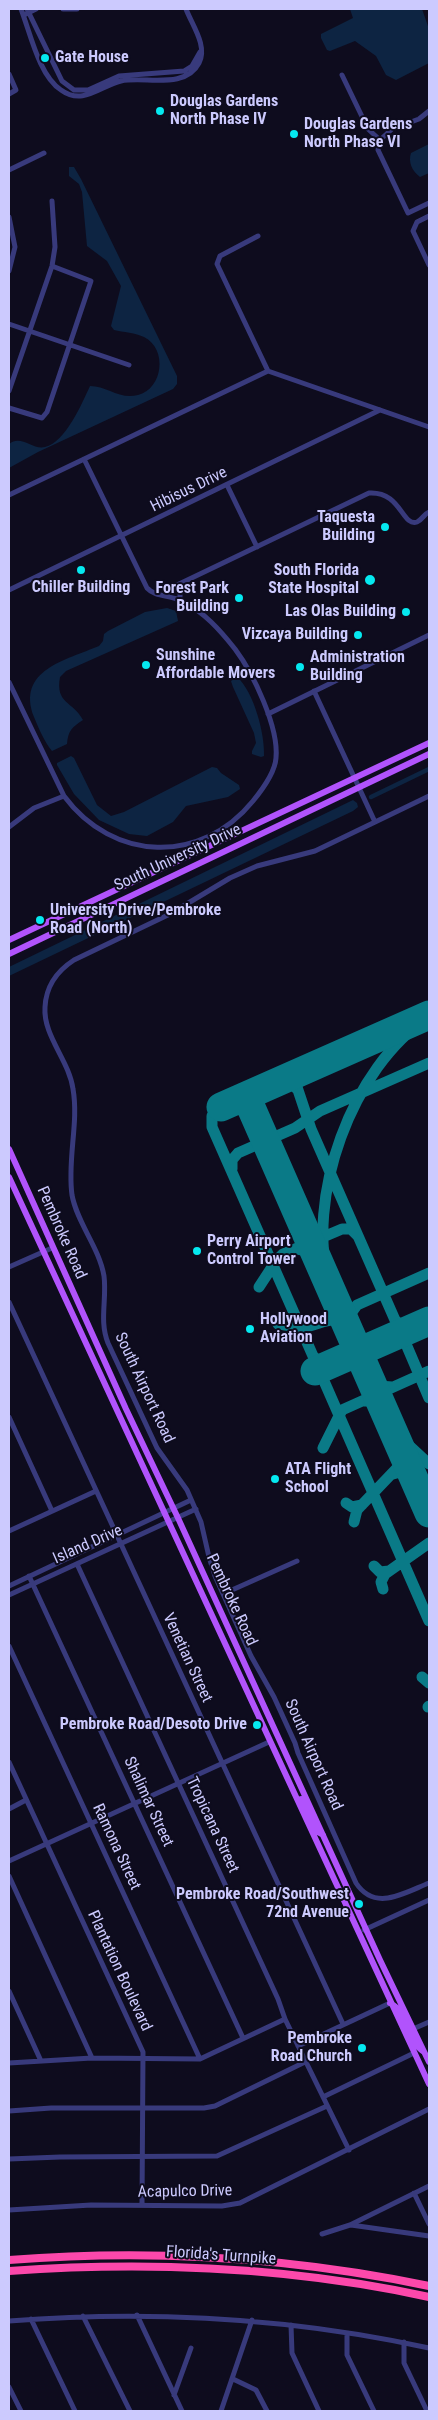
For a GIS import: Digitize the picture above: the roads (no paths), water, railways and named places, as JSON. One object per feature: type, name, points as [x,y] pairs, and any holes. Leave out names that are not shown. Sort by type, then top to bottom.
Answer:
[{"type":"highway","name":"Florida's Turnpike","points":[[9,2260],[102,2255],[227,2258],[329,2268],[429,2286]]},
{"type":"highway","name":"Florida's Turnpike","points":[[9,2270],[106,2266],[228,2269],[331,2280],[429,2297]]},
{"type":"main road","name":"South University Drive","points":[[9,940],[356,779],[429,743]]},
{"type":"main road","name":"South University Drive","points":[[9,954],[429,754]]},
{"type":"main road","name":"Pembroke Road","points":[[9,1149],[52,1248],[429,2062]]},
{"type":"main road","name":"Pembroke Road","points":[[9,1177],[429,2084]]},
{"type":"main road","points":[[269,1742],[278,1747],[295,1783],[304,1792]]},
{"type":"main road","points":[[294,1794],[300,1798],[316,1832],[324,1835]]},
{"type":"main road","points":[[390,2003],[397,2007],[417,2048],[425,2053]]},
{"type":"main road","points":[[414,2053],[422,2058],[429,2074]]},
{"type":"street","points":[[21,9],[26,12],[46,46],[53,64],[66,86],[84,93]]},
{"type":"street","points":[[26,12],[36,9]]},
{"type":"street","points":[[63,9],[77,9]]},
{"type":"street","points":[[26,12],[36,51],[45,69],[59,89],[73,96],[130,77],[172,74],[192,69],[201,52],[198,34],[186,9]]},
{"type":"street","points":[[36,51],[46,46]]},
{"type":"street","points":[[45,69],[53,64]]},
{"type":"street","points":[[9,74],[16,90],[9,94]]},
{"type":"street","points":[[342,76],[368,129],[380,140]]},
{"type":"street","points":[[429,111],[419,119],[392,129],[380,140],[378,150],[408,213],[429,203]]},
{"type":"street","points":[[9,170],[44,153]]},
{"type":"street","points":[[9,391],[52,266],[55,246],[52,201]]},
{"type":"street","points":[[429,216],[414,226],[413,230],[429,265]]},
{"type":"street","points":[[9,217],[15,247],[9,271]]},
{"type":"street","points":[[258,236],[220,256],[218,264],[268,371]]},
{"type":"street","points":[[9,408],[42,418],[47,412],[91,281],[52,266]]},
{"type":"street","points":[[9,324],[129,365]]},
{"type":"street","points":[[9,494],[268,371],[429,427]]},
{"type":"street","name":"Hibisus Drive","points":[[9,590],[380,410]]},
{"type":"street","points":[[9,682],[64,796],[87,821],[112,836],[137,845],[176,846],[206,838],[233,821],[257,796],[272,770],[276,753],[268,714],[257,686],[234,649],[212,623],[180,600],[151,592],[146,588],[84,459]]},
{"type":"street","points":[[227,485],[257,547]]},
{"type":"street","points":[[166,596],[170,588],[369,494],[380,494],[393,500],[407,521],[418,521],[429,512]]},
{"type":"street","points":[[180,600],[180,589],[186,581]]},
{"type":"street","points":[[268,714],[429,636]]},
{"type":"street","points":[[314,691],[375,822],[429,796]]},
{"type":"street","points":[[9,827],[34,808],[64,796]]},
{"type":"street","name":"South Airport Road","points":[[375,822],[315,851],[257,866],[230,878],[170,914],[74,960],[60,971],[48,990],[45,1009],[47,1024],[70,1076],[74,1093],[73,1198],[102,1269],[105,1334],[138,1399],[157,1448],[181,1480],[192,1500],[204,1529],[210,1563],[223,1594],[247,1648],[285,1720],[356,1883],[369,1896],[389,1899],[429,1883]]},
{"type":"street","points":[[9,1267],[52,1248]]},
{"type":"street","name":"Venetian Street","points":[[9,1302],[343,2024]]},
{"type":"street","points":[[9,1417],[52,1511]]},
{"type":"street","points":[[9,1532],[96,1491]]},
{"type":"street","points":[[174,1509],[192,1500]]},
{"type":"street","name":"Island Drive","points":[[9,1586],[174,1509]]},
{"type":"street","points":[[178,1518],[196,1509]]},
{"type":"street","name":"Island Drive","points":[[9,1595],[178,1518]]},
{"type":"street","points":[[223,1594],[297,1561]]},
{"type":"street","name":"Tropicana Street","points":[[77,1564],[278,1999],[284,2019],[349,2150]]},
{"type":"street","name":"Shalimar Street","points":[[29,1576],[243,2038]]},
{"type":"street","name":"Ramona Street","points":[[9,1646],[200,2059]]},
{"type":"street","points":[[9,1862],[269,1742]]},
{"type":"street","name":"Plantation Boulevard","points":[[9,1762],[143,2052],[142,2205]]},
{"type":"street","points":[[9,1808],[26,1800]]},
{"type":"street","points":[[9,1876],[92,2058]]},
{"type":"street","points":[[359,1933],[429,1900]]},
{"type":"street","points":[[9,1991],[41,2061]]},
{"type":"street","points":[[298,2046],[390,2003]]},
{"type":"street","points":[[9,2063],[92,2058],[200,2059],[284,2019]]},
{"type":"street","points":[[413,2029],[429,2022]]},
{"type":"street","points":[[323,2098],[414,2053]]},
{"type":"street","points":[[9,2111],[142,2106],[204,2108],[216,2106],[305,2062]]},
{"type":"street","points":[[9,2159],[142,2155],[217,2156],[327,2106]]},
{"type":"street","name":"Acapulco Drive","points":[[9,2210],[142,2205],[222,2206],[240,2203],[429,2109]]},
{"type":"street","points":[[322,2234],[350,2225],[429,2186]]},
{"type":"street","points":[[414,2193],[429,2224]]},
{"type":"street","points":[[350,2225],[429,2236]]},
{"type":"street","points":[[137,2315],[182,2411]]},
{"type":"street","points":[[9,2321],[83,2316],[137,2315],[252,2320],[404,2342],[429,2348]]},
{"type":"street","points":[[83,2316],[130,2411]]},
{"type":"street","points":[[30,2319],[75,2411]]},
{"type":"street","points":[[221,2411],[252,2320]]},
{"type":"street","points":[[291,2325],[292,2353],[319,2411]]},
{"type":"street","points":[[347,2333],[347,2356],[374,2411]]},
{"type":"street","points":[[404,2342],[404,2363],[427,2411]]},
{"type":"street","points":[[174,2395],[191,2348]]},
{"type":"street","points":[[232,2379],[256,2390],[266,2411]]},
{"type":"street","points":[[9,2387],[21,2411]]},
{"type":"water","points":[[350,9],[422,9],[429,29],[429,63],[396,80],[386,75],[376,56],[355,41],[330,51],[327,50],[321,34],[353,18]]},
{"type":"water","points":[[429,144],[429,173],[420,177],[411,166],[411,153]]},
{"type":"water","points":[[69,167],[74,167],[81,179],[177,376],[177,384],[173,389],[38,452],[9,468],[9,444],[13,441],[22,441],[45,447],[53,444],[60,438],[72,421],[90,386],[125,396],[138,395],[153,385],[159,368],[157,350],[152,343],[144,337],[114,330],[111,326],[121,286],[107,261],[87,246],[82,192],[79,184],[69,176]]},
{"type":"water","points":[[167,608],[176,611],[178,621],[66,671],[60,677],[59,686],[62,697],[83,720],[71,730],[67,744],[52,751],[34,717],[30,701],[32,688],[38,678],[47,669],[59,662],[99,646],[103,641],[104,634],[108,631],[145,612]]},
{"type":"water","points":[[237,677],[249,693],[257,714],[263,736],[264,756],[261,757],[252,754],[256,743],[254,733],[231,681]]},
{"type":"water","points":[[71,756],[74,758],[97,805],[111,816],[124,812],[212,767],[217,768],[221,773],[239,785],[240,789],[228,797],[186,806],[173,822],[147,836],[129,834],[99,820],[74,794],[57,765],[57,763]]},
{"type":"water","points":[[353,800],[357,803],[358,807],[353,811],[9,976],[9,967]]},
{"type":"waterway","points":[[371,797],[429,769]]},
{"type":"place","name":"Gate House","points":[[45,58]]},
{"type":"place","name":"Douglas Gardens North Phase IV","points":[[160,111]]},
{"type":"place","name":"Douglas Gardens North Phase VI","points":[[294,134]]},
{"type":"place","name":"Taquesta Building","points":[[385,527]]},
{"type":"place","name":"Chiller Building","points":[[81,570]]},
{"type":"place","name":"South Florida State Hospital","points":[[370,580]]},
{"type":"place","name":"Forest Park Building","points":[[239,598]]},
{"type":"place","name":"Las Olas Building","points":[[406,612]]},
{"type":"place","name":"Vizcaya Building","points":[[358,635]]},
{"type":"place","name":"Sunshine Affordable Movers","points":[[146,665]]},
{"type":"place","name":"Administration Building","points":[[300,667]]},
{"type":"place","name":"University Drive/Pembroke Road (North)","points":[[40,920]]},
{"type":"place","name":"Perry Airport Control Tower","points":[[197,1251]]},
{"type":"place","name":"Hollywood Aviation","points":[[250,1329]]},
{"type":"place","name":"ATA Flight School","points":[[275,1479]]},
{"type":"place","name":"Pembroke Road/Desoto Drive","points":[[257,1725]]},
{"type":"place","name":"Pembroke Road/Southwest 72nd Avenue","points":[[359,1904]]},
{"type":"place","name":"Pembroke Road Church","points":[[362,2048]]}]
